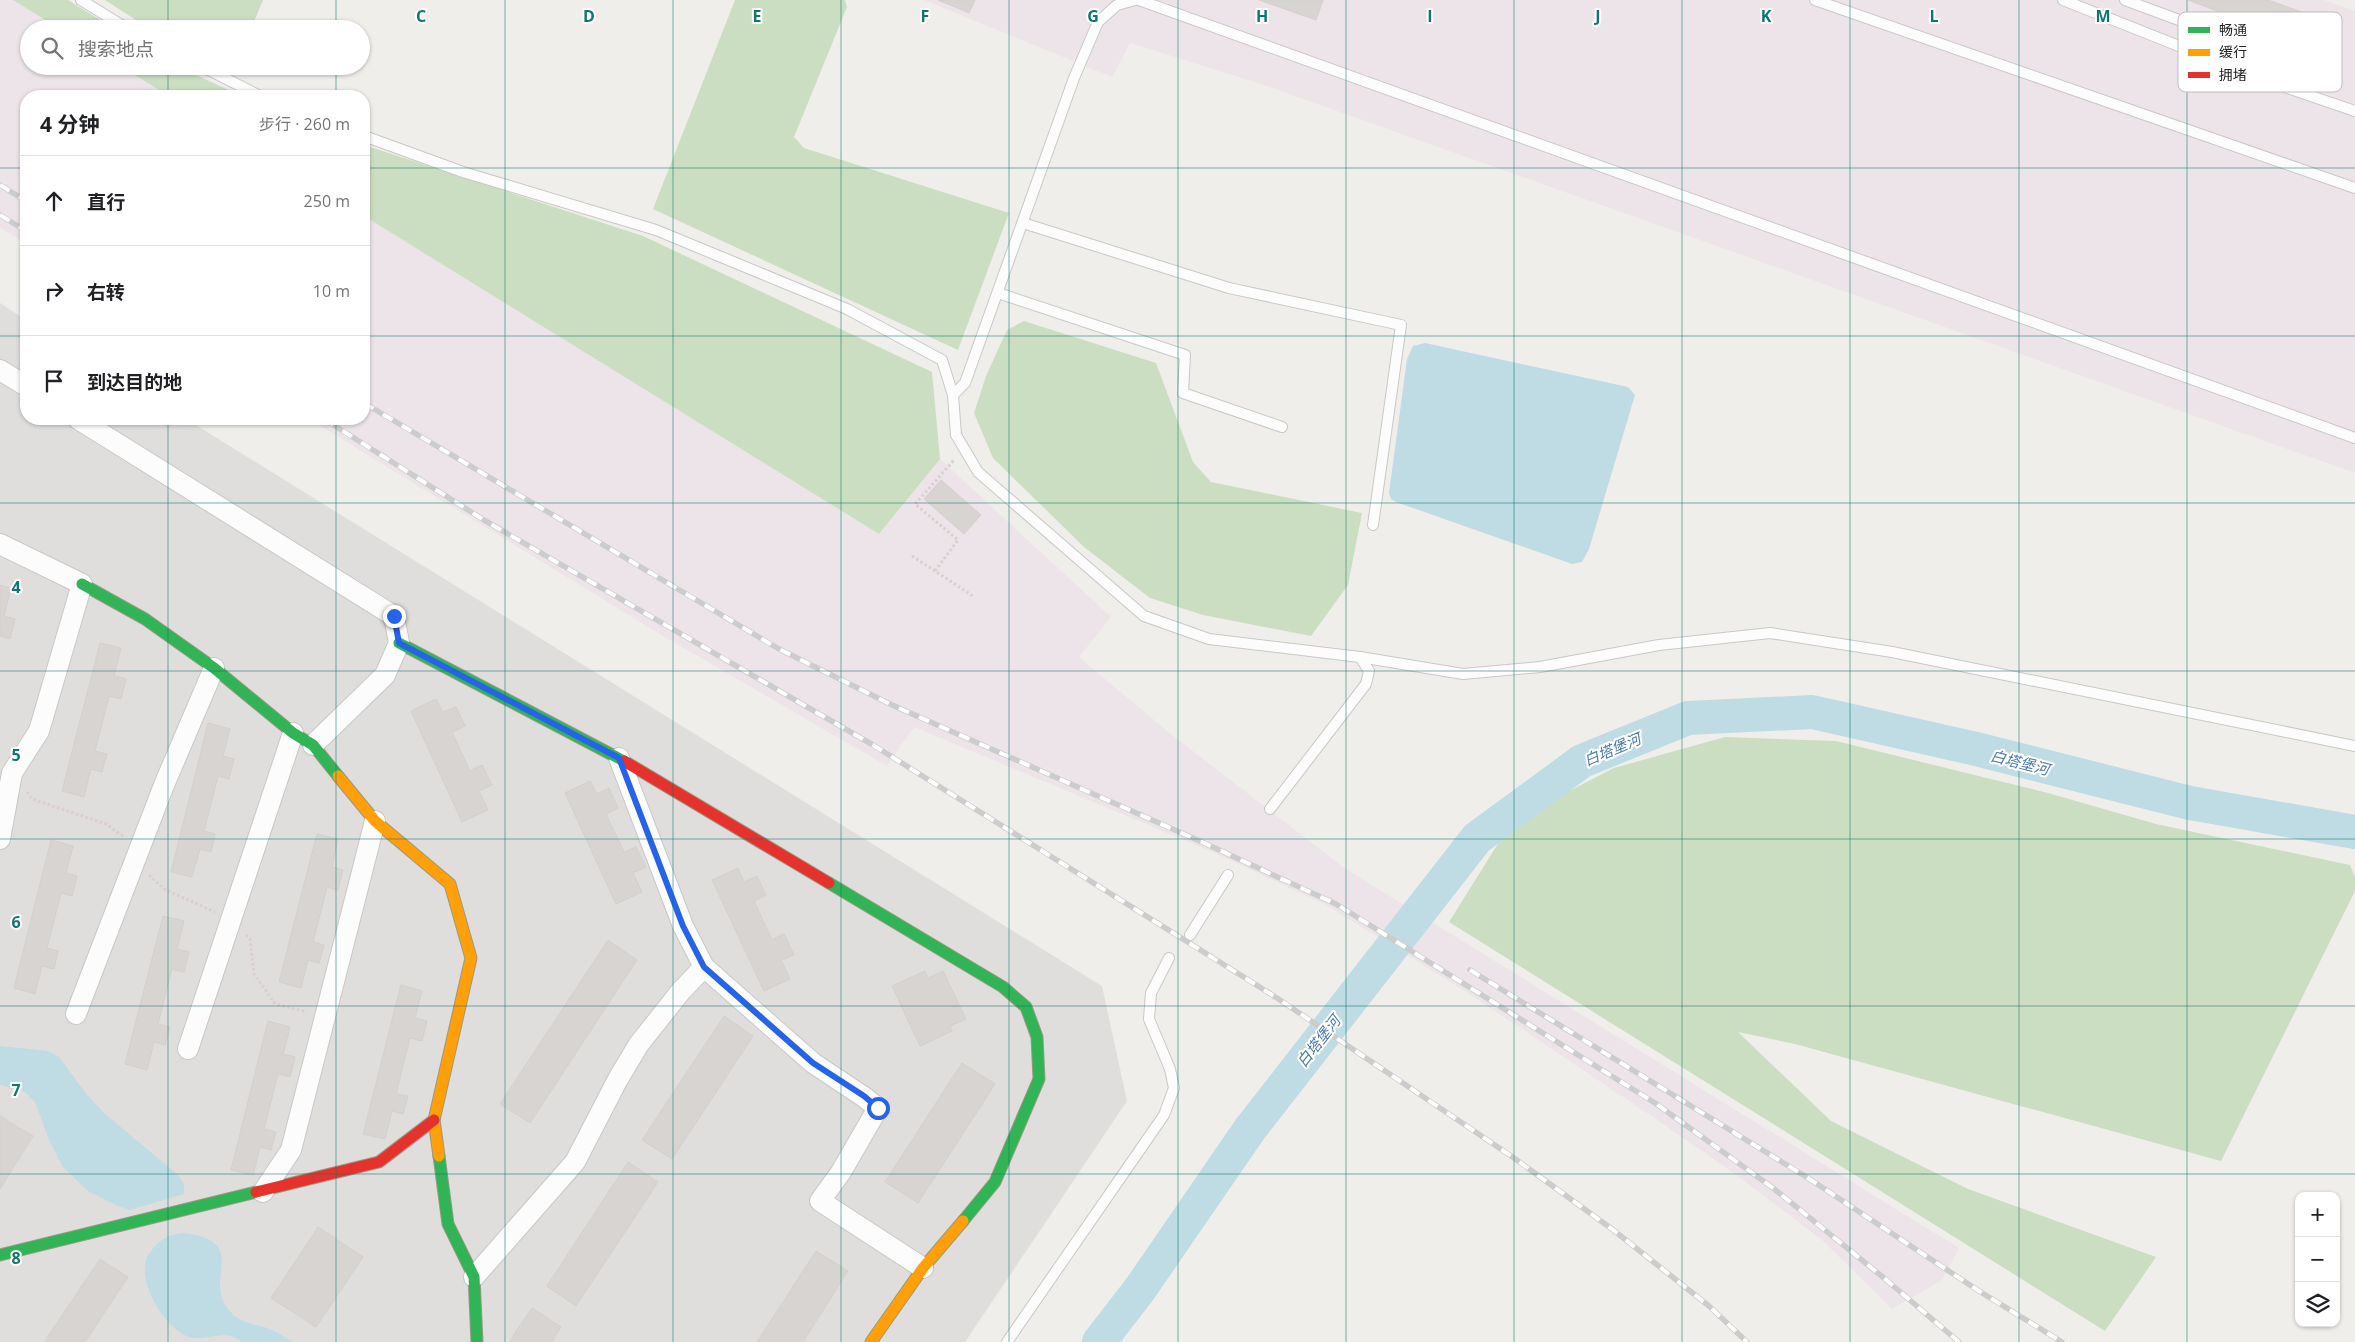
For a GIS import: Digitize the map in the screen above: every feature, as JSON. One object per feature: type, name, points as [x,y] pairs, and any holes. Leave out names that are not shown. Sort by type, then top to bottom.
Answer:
[{"type":"street","points":[[0,370],[20,382]]},
{"type":"street","points":[[88,425],[394,616],[399,643],[385,675],[313,745]]},
{"type":"street","points":[[0,544],[82,584],[145,619],[214,668],[293,733],[313,745],[375,821],[450,884],[471,958],[434,1120],[448,1224],[474,1277],[476,1342]]},
{"type":"street","points":[[0,839],[12,773],[39,731],[82,584]]},
{"type":"street","points":[[399,643],[619,758],[1002,987],[1026,1008],[1037,1037],[1039,1079],[995,1182],[923,1268],[871,1342]]},
{"type":"street","points":[[76,1014],[164,785],[214,668]]},
{"type":"street","points":[[188,1050],[293,733]]},
{"type":"street","points":[[619,758],[683,926],[704,967],[813,1063],[864,1096],[878,1108],[842,1172],[820,1201],[923,1268]]},
{"type":"street","points":[[263,1192],[291,1150],[375,821]]},
{"type":"street","points":[[474,1277],[575,1162],[618,1079],[640,1044],[681,991],[704,967]]},
{"type":"street","points":[[0,1255],[379,1162],[434,1120]]},
{"type":"lane","points":[[81,0],[113,20]]},
{"type":"lane","points":[[953,395],[965,383],[1074,78],[1098,22],[1117,5],[1135,0]]},
{"type":"lane","points":[[1138,0],[2355,438]]},
{"type":"lane","points":[[1815,0],[2355,188]]},
{"type":"lane","points":[[2064,0],[2178,45]]},
{"type":"lane","points":[[2125,0],[2178,20]]},
{"type":"lane","points":[[219,75],[248,90]]},
{"type":"lane","points":[[2299,92],[2355,111]]},
{"type":"lane","points":[[370,138],[463,172],[656,230],[847,309],[942,360],[953,395],[956,435],[978,472],[1144,616],[1209,639],[1360,658],[1463,674],[1540,667],[1659,645],[1770,633],[1892,652],[2355,746]]},
{"type":"lane","points":[[1023,223],[1229,288],[1401,326],[1373,525]]},
{"type":"lane","points":[[998,293],[1185,355],[1183,393],[1282,427]]},
{"type":"lane","points":[[1270,809],[1366,684],[1369,671],[1360,658]]},
{"type":"lane","points":[[1190,935],[1228,875]]},
{"type":"lane","points":[[1007,1342],[1164,1116],[1174,1088],[1170,1070],[1149,1019],[1151,993],[1169,958]]},
{"type":"path","points":[[935,571],[958,540],[915,504],[964,449]]},
{"type":"path","points":[[912,556],[973,596]]},
{"type":"path","points":[[12,773],[32,798],[106,824],[126,839],[135,861],[164,889],[231,920],[250,939],[254,974],[275,1004],[324,1016]]},
{"type":"shaded area","points":[[0,0],[13,0],[45,20],[20,20],[20,75],[135,75],[159,90],[20,90],[20,240],[0,228]]},
{"type":"shaded area","points":[[924,0],[2324,0],[2355,11],[2355,473],[1261,84],[1130,43],[1112,77]]},
{"type":"shaded area","points":[[370,220],[879,534],[940,459],[1111,617],[1080,656],[1087,664],[1172,735],[1346,869],[1959,1248],[1942,1280],[1892,1309],[1822,1240],[1735,1174],[1465,991],[1326,905],[1208,850],[914,727],[887,766],[658,633],[319,425],[370,425]]},
{"type":"shaded area","points":[[0,303],[20,316],[20,425],[196,425],[1102,986],[1127,1101],[965,1342],[0,1342]]},
{"type":"green space","points":[[13,0],[68,0],[100,20],[45,20]]},
{"type":"green space","points":[[105,0],[263,0],[255,20],[136,20]]},
{"type":"green space","points":[[735,0],[845,0],[847,7],[794,137],[804,148],[1009,213],[958,350],[653,209]]},
{"type":"green space","points":[[135,75],[196,75],[229,90],[159,90]]},
{"type":"green space","points":[[370,147],[643,236],[932,372],[940,459],[879,534],[370,220]]},
{"type":"green space","points":[[1024,321],[1156,363],[1193,462],[1211,482],[1362,513],[1348,585],[1311,636],[1203,615],[1150,598],[1084,547],[993,458],[974,413],[986,376],[1007,330]]},
{"type":"green space","points":[[1725,737],[1836,741],[2048,793],[2156,824],[2350,865],[2355,877],[2355,891],[2221,1161],[1795,1044],[1738,1032],[1831,1121],[1968,1189],[2156,1257],[2105,1331],[1449,922],[1499,842],[1548,802],[1614,768]]},
{"type":"water","points":[[1425,343],[1628,387],[1635,395],[1589,549],[1582,562],[1572,564],[1391,499],[1389,493],[1407,359],[1413,346]]},
{"type":"water","points":[[0,1046],[48,1051],[59,1057],[87,1095],[105,1114],[178,1175],[184,1185],[184,1194],[130,1210],[88,1191],[63,1167],[50,1142],[35,1102],[25,1092],[0,1085]]},
{"type":"water","points":[[183,1233],[203,1237],[215,1244],[221,1252],[220,1285],[222,1297],[233,1314],[243,1321],[275,1331],[292,1342],[241,1342],[235,1338],[223,1335],[203,1338],[189,1337],[171,1324],[154,1302],[145,1276],[145,1264],[149,1254],[159,1242],[172,1235]]},
{"type":"building","points":[[938,0],[975,0],[969,13]]},
{"type":"building","points":[[1259,0],[1323,0],[1316,20]]},
{"type":"building","points":[[2188,0],[2268,0],[2301,12],[2220,12]]},
{"type":"building","points":[[941,480],[981,515],[964,534],[924,499]]},
{"type":"building","points":[[0,585],[11,588],[4,616],[15,619],[10,639],[0,636]]},
{"type":"building","points":[[100,643],[121,648],[114,676],[126,679],[121,699],[109,696],[95,751],[107,754],[102,772],[91,769],[84,797],[62,791]]},
{"type":"building","points":[[436,699],[443,712],[456,707],[465,726],[452,732],[470,771],[482,765],[492,785],[479,791],[488,810],[462,822],[411,711]]},
{"type":"building","points":[[208,723],[230,729],[223,756],[234,759],[229,779],[218,776],[204,831],[215,834],[211,852],[200,849],[192,877],[171,872]]},
{"type":"building","points":[[590,781],[597,794],[609,788],[618,808],[606,814],[624,852],[636,847],[646,867],[633,873],[642,892],[616,904],[565,793]]},
{"type":"building","points":[[317,834],[338,839],[332,867],[343,870],[338,890],[327,887],[313,942],[324,945],[319,963],[308,960],[301,988],[279,982]]},
{"type":"building","points":[[51,840],[73,846],[66,873],[77,876],[72,896],[61,893],[47,948],[58,951],[54,969],[42,966],[35,994],[14,988]]},
{"type":"building","points":[[738,868],[744,882],[757,876],[766,895],[754,901],[772,940],[784,934],[794,955],[781,960],[790,979],[764,991],[712,880]]},
{"type":"building","points":[[163,916],[184,921],[177,949],[189,952],[184,972],[172,969],[158,1024],[170,1027],[165,1045],[154,1042],[147,1070],[125,1064]]},
{"type":"building","points":[[608,940],[637,960],[530,1123],[500,1104]]},
{"type":"building","points":[[925,971],[928,978],[943,971],[966,1019],[950,1026],[952,1031],[920,1046],[892,986]]},
{"type":"building","points":[[401,985],[422,991],[415,1018],[427,1021],[422,1041],[410,1038],[396,1094],[408,1096],[403,1114],[392,1111],[385,1139],[363,1134]]},
{"type":"building","points":[[724,1016],[753,1036],[672,1159],[642,1140]]},
{"type":"building","points":[[268,1021],[290,1027],[283,1054],[295,1057],[290,1077],[278,1074],[264,1129],[276,1132],[271,1150],[260,1147],[253,1175],[231,1170]]},
{"type":"building","points":[[962,1063],[995,1084],[918,1203],[885,1182]]},
{"type":"building","points":[[0,1116],[33,1136],[0,1189]]},
{"type":"building","points":[[628,1162],[658,1182],[576,1306],[547,1286]]},
{"type":"building","points":[[318,1227],[363,1257],[316,1327],[271,1298]]},
{"type":"building","points":[[816,1251],[848,1271],[803,1342],[757,1342]]},
{"type":"building","points":[[100,1259],[128,1277],[85,1342],[44,1342]]},
{"type":"building","points":[[532,1308],[561,1327],[552,1342],[509,1342]]},
{"type":"waterway","name":"白塔堡河","points":[[1099,1342],[1140,1289],[1250,1129],[1477,838],[1582,761],[1688,718],[1812,712],[1972,748],[2190,803],[2355,832]]},
{"type":"railway","points":[[0,185],[20,197]]},
{"type":"railway","points":[[0,215],[20,227]]},
{"type":"railway","points":[[370,407],[779,649],[892,705],[1202,842],[1336,904],[1655,1103],[1773,1188],[1959,1342]]},
{"type":"railway","points":[[334,425],[484,520],[873,745],[1277,998],[1514,1158],[1612,1229],[1709,1306],[1747,1342]]},
{"type":"railway","points":[[1470,970],[1808,1178],[1979,1291],[2062,1342]]},
{"type":"traffic: fast","points":[[82,584],[145,619],[214,668],[293,733],[313,745],[338,776]]},
{"type":"traffic: fast","points":[[399,643],[624,761]]},
{"type":"traffic: fast","points":[[829,883],[1003,987],[1026,1007],[1037,1037],[1039,1079],[995,1182],[963,1221]]},
{"type":"traffic: fast","points":[[439,1156],[448,1224],[474,1277],[477,1342]]},
{"type":"traffic: fast","points":[[0,1255],[256,1192]]},
{"type":"traffic: slow","points":[[338,776],[375,821],[450,884],[471,958],[434,1120],[439,1156]]},
{"type":"traffic: slow","points":[[871,1342],[923,1268],[963,1221]]},
{"type":"traffic: jam","points":[[624,761],[829,883]]},
{"type":"traffic: jam","points":[[256,1192],[379,1162],[434,1120]]},
{"type":"route","points":[[394,616],[399,643],[619,758],[683,926],[704,967],[813,1063],[864,1096],[878,1108]]}]
